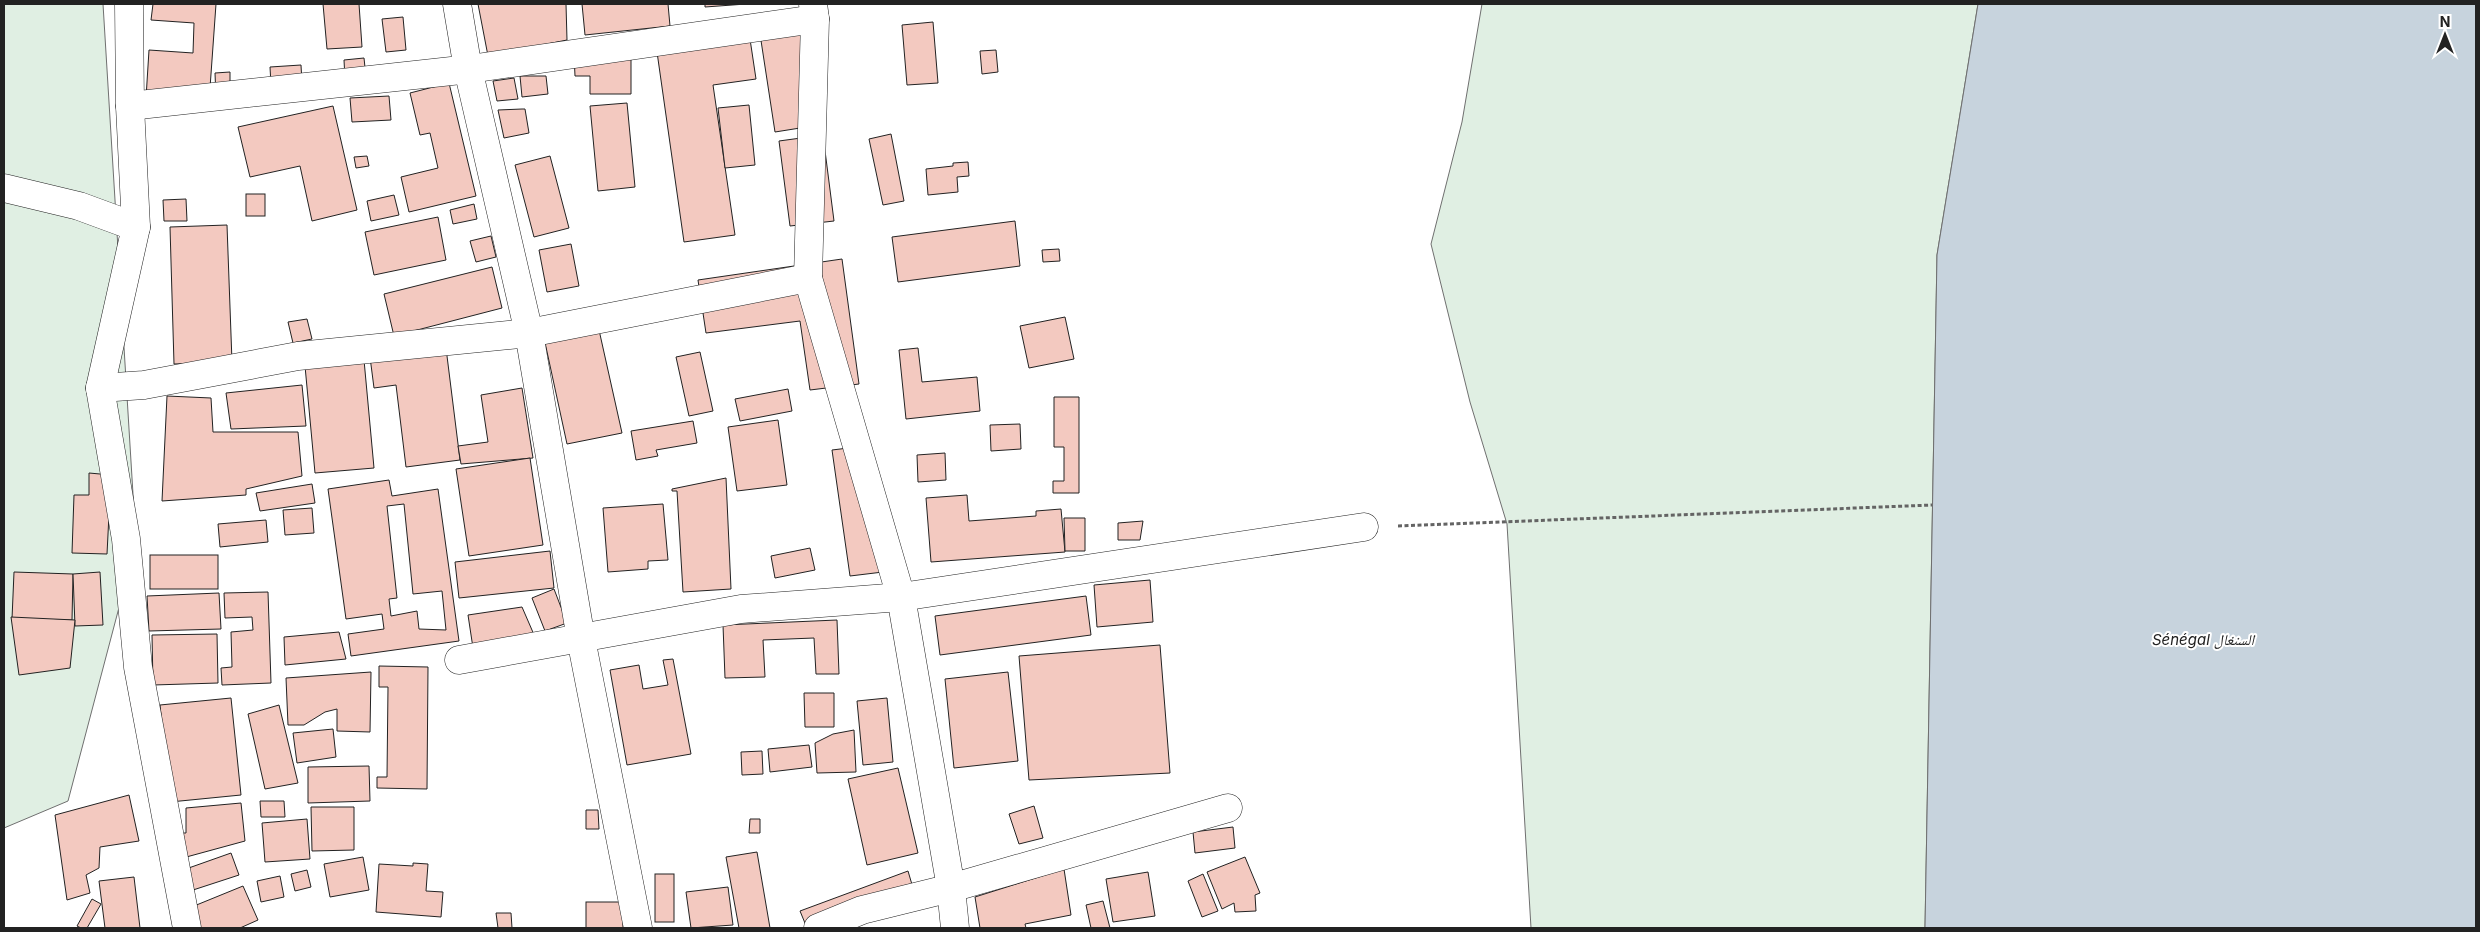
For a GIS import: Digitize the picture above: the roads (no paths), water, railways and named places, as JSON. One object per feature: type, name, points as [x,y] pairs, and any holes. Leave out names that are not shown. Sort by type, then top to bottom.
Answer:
[{"type":"street","points":[[129,4],[130,106],[136,227],[100,388],[126,539],[138,667],[187,928]]},
{"type":"street","points":[[457,4],[468,68],[529,333],[581,639],[638,928]]},
{"type":"street","points":[[130,106],[468,68],[814,11],[808,278],[901,597],[951,888],[955,928]]},
{"type":"street","points":[[4,188],[79,206],[136,227]]},
{"type":"street","points":[[100,388],[144,385],[298,356],[529,333],[808,278]]},
{"type":"street","points":[[459,660],[741,609],[901,597],[1364,527]]},
{"type":"street","points":[[818,928],[862,910],[951,888],[1228,808]]},
{"type":"water","name":"Sénégal السنغال","points":[[1978,4],[2476,4],[2476,928],[1925,928],[1937,255]]}]
